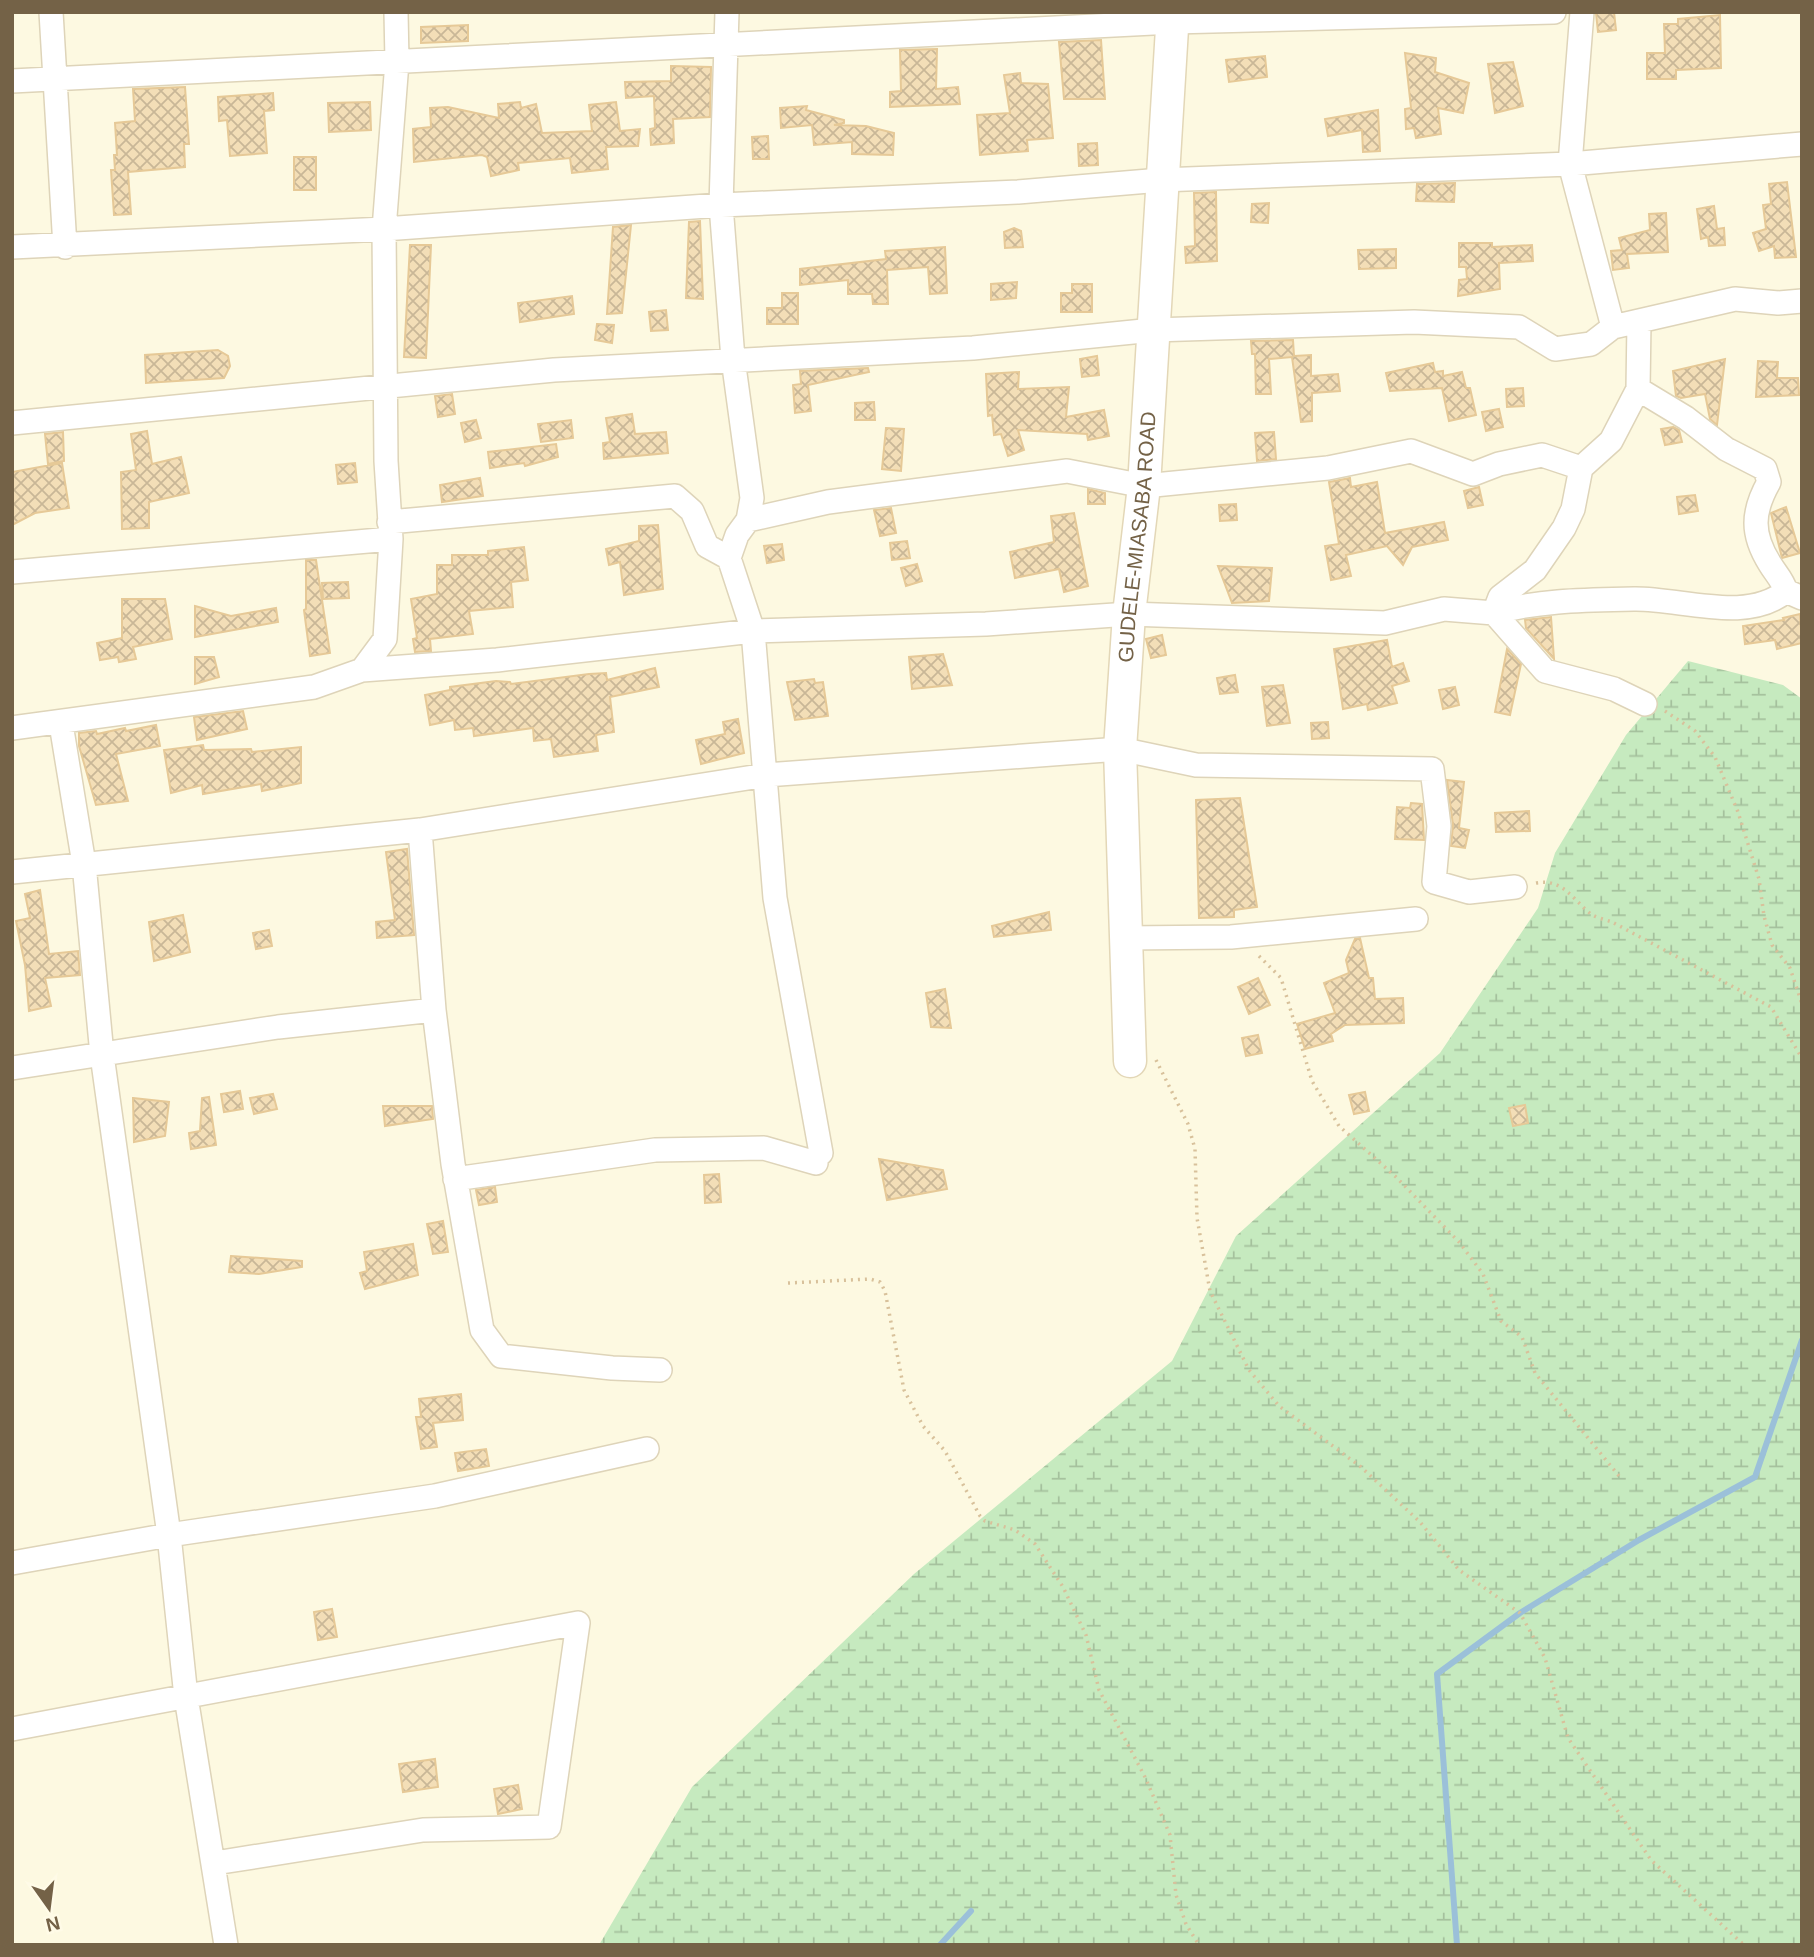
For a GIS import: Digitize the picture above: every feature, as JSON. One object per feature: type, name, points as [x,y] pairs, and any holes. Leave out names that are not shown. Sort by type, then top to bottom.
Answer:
[{"type":"street","points":[[51,12],[65,247]]},
{"type":"street","points":[[362,670],[385,639],[390,531],[384,388],[384,229],[397,62],[396,12]]},
{"type":"street","points":[[455,1179],[655,1150],[764,1148],[818,1158],[775,898],[753,631],[729,558],[731,547],[748,520],[752,498],[733,359],[721,205],[727,12]]},
{"type":"street","points":[[12,81],[397,62],[1173,17],[1555,12]]},
{"type":"street","points":[[1582,12],[1570,164],[1613,327]]},
{"type":"street","name":"GUDELE-MIASABA ROAD","points":[[1142,1057],[1124,938],[1120,749],[1129,614],[1144,486],[1173,17]]},
{"type":"street","points":[[12,247],[65,247],[384,229],[721,205],[1018,192],[1161,180],[1570,164],[1802,144]]},
{"type":"street","points":[[12,423],[554,370],[973,348],[1153,330],[1415,322],[1506,326],[1519,327],[1555,349],[1591,344],[1613,327],[1735,299],[1778,303],[1802,301]]},
{"type":"street","points":[[1494,613],[1500,597],[1535,570],[1564,528],[1573,509],[1581,468],[1611,441],[1638,389],[1639,322]]},
{"type":"street","points":[[12,728],[61,723],[128,710],[314,687],[362,670],[497,660],[753,631],[986,624],[1129,614],[1385,622],[1444,609],[1494,613],[1517,606],[1634,599],[1734,608],[1794,595],[1770,565],[1753,524],[1759,501],[1769,482],[1765,469],[1726,449],[1686,418],[1638,389]]},
{"type":"street","points":[[748,520],[828,502],[1067,471],[1144,486],[1328,468],[1411,451],[1473,474],[1499,464],[1542,455],[1581,468]]},
{"type":"street","points":[[12,572],[390,531],[675,496],[692,511],[708,546],[729,558]]},
{"type":"street","points":[[1494,613],[1545,671],[1614,689],[1645,704]]},
{"type":"street","points":[[61,723],[84,864],[102,1055],[169,1535],[186,1697],[215,1863],[226,1945]]},
{"type":"street","points":[[12,872],[420,830],[766,775],[1120,749],[1196,765],[1432,769],[1439,826],[1434,882],[1469,892],[1515,887]]},
{"type":"street","points":[[420,830],[434,1010],[455,1179],[482,1330],[501,1356],[612,1368],[660,1370]]},
{"type":"street","points":[[1124,938],[1231,937],[1416,919]]},
{"type":"street","points":[[12,1068],[278,1027],[434,1010]]},
{"type":"street","points":[[12,1563],[169,1535],[435,1496],[647,1450]]},
{"type":"street","points":[[12,1729],[578,1623],[549,1828],[424,1829],[215,1863]]},
{"type":"path","points":[[1645,704],[1658,706],[1695,731],[1715,757],[1738,812],[1759,879],[1763,916],[1772,945],[1790,968],[1802,1004]]},
{"type":"path","points":[[1515,887],[1546,881],[1567,889],[1593,916],[1612,922],[1687,965],[1760,1000],[1771,1007],[1802,1058]]},
{"type":"path","points":[[1231,937],[1269,964],[1281,978],[1312,1081],[1339,1126],[1396,1177],[1459,1242],[1483,1274],[1501,1321],[1522,1337],[1535,1373],[1619,1476]]},
{"type":"path","points":[[1142,1057],[1188,1124],[1195,1149],[1197,1218],[1210,1291],[1249,1370],[1279,1406],[1360,1467],[1420,1522],[1459,1570],[1520,1613],[1545,1658],[1568,1738],[1651,1860],[1744,1945]]},
{"type":"path","points":[[788,1283],[870,1279],[880,1282],[885,1291],[904,1390],[923,1426],[945,1451],[980,1516],[985,1521],[1015,1530],[1035,1544],[1063,1587],[1086,1635],[1099,1690],[1146,1777],[1170,1835],[1176,1895],[1186,1924],[1199,1945]]},
{"type":"green space","points":[[1688,661],[1783,685],[1802,699],[1802,1945],[599,1945],[692,1787],[914,1574],[1172,1361],[1236,1236],[1440,1053],[1538,908],[1555,853],[1626,735]]},
{"type":"building","points":[[1614,12],[1616,30],[1598,32],[1596,13]]},
{"type":"building","points":[[1720,15],[1721,68],[1676,70],[1676,79],[1647,79],[1647,53],[1665,53],[1664,24],[1678,24],[1678,19]]},
{"type":"building","points":[[468,25],[468,41],[421,43],[421,27]]},
{"type":"building","points":[[1101,40],[1105,99],[1064,99],[1059,42]]},
{"type":"building","points":[[937,49],[936,89],[958,87],[960,104],[890,107],[890,92],[901,91],[900,50]]},
{"type":"building","points":[[1405,53],[1436,58],[1435,72],[1469,83],[1463,113],[1438,108],[1441,134],[1416,138],[1414,128],[1406,129],[1405,109],[1411,108]]},
{"type":"building","points":[[1265,56],[1267,77],[1229,82],[1226,60]]},
{"type":"building","points":[[1513,62],[1523,106],[1495,113],[1488,64]]},
{"type":"building","points":[[671,66],[711,67],[710,117],[673,119],[674,143],[651,145],[650,129],[655,128],[654,96],[626,98],[625,82],[671,81]]},
{"type":"building","points":[[1020,73],[1021,83],[1048,84],[1053,138],[1027,140],[1028,151],[980,155],[977,115],[1010,113],[1004,75]]},
{"type":"building","points":[[185,87],[189,144],[184,144],[185,167],[128,172],[131,214],[114,215],[111,170],[115,170],[114,155],[117,155],[115,123],[135,121],[133,89]]},
{"type":"building","points":[[273,93],[274,110],[264,111],[267,153],[230,156],[227,120],[219,121],[218,97]]},
{"type":"building","points":[[370,102],[371,130],[329,132],[328,103]]},
{"type":"building","points":[[520,102],[521,108],[536,104],[542,133],[592,131],[589,105],[616,102],[620,131],[640,129],[638,146],[606,147],[608,169],[572,173],[570,158],[518,163],[519,170],[491,176],[487,157],[482,155],[414,162],[413,129],[431,127],[430,108],[448,107],[499,118],[498,104]]},
{"type":"building","points":[[807,106],[806,110],[844,120],[844,123],[834,125],[866,126],[894,133],[893,155],[852,154],[852,142],[814,145],[812,125],[781,128],[780,108]]},
{"type":"building","points":[[1378,110],[1380,151],[1363,152],[1362,130],[1328,136],[1325,119]]},
{"type":"building","points":[[768,136],[769,159],[753,159],[752,137]]},
{"type":"building","points":[[1097,143],[1098,165],[1079,166],[1078,144]]},
{"type":"building","points":[[294,157],[316,157],[316,190],[294,190]]},
{"type":"building","points":[[1787,182],[1796,257],[1775,258],[1774,246],[1759,251],[1753,233],[1766,229],[1763,205],[1771,204],[1769,184]]},
{"type":"building","points":[[1455,183],[1454,202],[1416,201],[1417,184]]},
{"type":"building","points":[[1216,192],[1217,261],[1186,263],[1185,247],[1195,246],[1194,193]]},
{"type":"building","points":[[1269,203],[1268,223],[1251,222],[1252,204]]},
{"type":"building","points":[[1714,206],[1717,229],[1724,228],[1725,245],[1709,246],[1708,237],[1701,239],[1697,209]]},
{"type":"building","points":[[1666,213],[1668,252],[1627,254],[1629,268],[1613,270],[1611,251],[1622,250],[1619,238],[1650,230],[1649,214]]},
{"type":"building","points":[[700,221],[703,299],[686,298],[689,222]]},
{"type":"building","points":[[631,225],[622,313],[607,314],[613,227]]},
{"type":"building","points":[[1014,228],[1021,231],[1023,247],[1005,248],[1004,232]]},
{"type":"building","points":[[1459,243],[1492,243],[1492,247],[1532,245],[1533,261],[1499,263],[1500,289],[1458,296],[1459,280],[1467,279],[1466,267],[1459,267]]},
{"type":"building","points":[[410,245],[431,245],[426,358],[404,357]]},
{"type":"building","points":[[945,247],[947,293],[930,294],[928,267],[887,270],[888,304],[873,304],[872,294],[848,294],[848,280],[800,285],[800,269],[886,259],[885,251]]},
{"type":"building","points":[[1396,249],[1396,268],[1359,269],[1358,250]]},
{"type":"building","points":[[1017,282],[1016,298],[991,300],[991,284]]},
{"type":"building","points":[[1072,284],[1092,284],[1092,312],[1061,312],[1061,293],[1072,293]]},
{"type":"building","points":[[782,293],[798,293],[798,324],[767,324],[767,308],[782,308]]},
{"type":"building","points":[[572,296],[574,314],[520,322],[518,303]]},
{"type":"building","points":[[666,310],[668,330],[651,331],[649,312]]},
{"type":"building","points":[[597,324],[614,325],[612,343],[595,340]]},
{"type":"building","points":[[1293,340],[1294,356],[1311,355],[1311,376],[1338,374],[1340,391],[1312,393],[1312,421],[1301,422],[1292,357],[1269,359],[1271,394],[1256,394],[1255,354],[1252,354],[1251,341]]},
{"type":"building","points":[[218,350],[228,356],[230,366],[224,378],[146,383],[145,355]]},
{"type":"building","points":[[1097,356],[1099,375],[1082,377],[1080,359]]},
{"type":"building","points":[[1725,359],[1717,425],[1710,419],[1705,394],[1681,398],[1676,396],[1673,371]]},
{"type":"building","points":[[1758,361],[1778,362],[1777,378],[1798,378],[1799,395],[1756,397]]},
{"type":"building","points":[[1433,363],[1435,372],[1443,371],[1443,376],[1462,372],[1466,388],[1470,388],[1476,415],[1449,421],[1442,388],[1390,391],[1386,373]]},
{"type":"building","points":[[868,368],[869,372],[808,385],[811,411],[795,413],[793,385],[801,384],[800,371]]},
{"type":"building","points":[[1019,372],[1018,389],[1069,387],[1066,417],[1104,410],[1109,436],[1088,440],[1087,434],[1018,430],[1024,450],[1008,456],[1001,434],[994,435],[992,415],[988,416],[986,374]]},
{"type":"building","points":[[1523,388],[1524,406],[1507,407],[1506,389]]},
{"type":"building","points":[[452,394],[455,414],[438,417],[435,396]]},
{"type":"building","points":[[874,402],[875,420],[855,420],[855,403]]},
{"type":"building","points":[[1499,409],[1503,427],[1486,431],[1482,412]]},
{"type":"building","points":[[632,414],[635,434],[666,432],[668,453],[604,459],[603,443],[610,442],[606,418]]},
{"type":"building","points":[[476,420],[481,438],[465,442],[461,423]]},
{"type":"building","points":[[571,420],[573,438],[541,442],[538,424]]},
{"type":"building","points":[[1673,427],[1679,430],[1682,442],[1665,445],[1661,429]]},
{"type":"building","points":[[886,428],[904,429],[901,471],[882,469]]},
{"type":"building","points":[[147,431],[152,464],[181,457],[189,493],[149,502],[149,528],[122,529],[121,472],[136,470],[131,434]]},
{"type":"building","points":[[63,432],[64,461],[48,464],[45,434]]},
{"type":"building","points":[[1274,432],[1276,459],[1257,461],[1255,433]]},
{"type":"building","points":[[556,444],[558,457],[525,466],[524,463],[490,468],[488,452]]},
{"type":"building","points":[[62,463],[69,508],[35,513],[12,525],[12,472]]},
{"type":"building","points":[[355,463],[357,482],[338,484],[336,465]]},
{"type":"building","points":[[480,478],[483,496],[442,502],[440,485]]},
{"type":"building","points":[[1350,478],[1351,487],[1377,482],[1385,533],[1444,522],[1448,540],[1412,547],[1403,565],[1387,546],[1346,555],[1351,576],[1331,580],[1325,546],[1339,544],[1329,482]]},
{"type":"building","points":[[1479,487],[1483,505],[1468,508],[1464,491]]},
{"type":"building","points":[[1088,489],[1105,493],[1105,504],[1088,504]]},
{"type":"building","points":[[1695,495],[1698,511],[1679,514],[1677,497]]},
{"type":"building","points":[[1236,504],[1237,520],[1220,521],[1219,505]]},
{"type":"building","points":[[1786,507],[1800,553],[1782,558],[1771,513]]},
{"type":"building","points":[[891,508],[896,533],[880,536],[874,510]]},
{"type":"building","points":[[1074,513],[1088,586],[1064,592],[1059,569],[1015,578],[1010,552],[1054,542],[1051,516]]},
{"type":"building","points":[[658,525],[663,589],[624,595],[620,562],[609,565],[606,549],[639,541],[639,526]]},
{"type":"building","points":[[907,541],[910,558],[892,560],[890,543]]},
{"type":"building","points":[[782,544],[784,560],[767,563],[764,546]]},
{"type":"building","points":[[524,547],[528,580],[511,582],[513,607],[469,611],[473,634],[430,639],[431,651],[415,652],[413,639],[417,638],[411,599],[437,594],[437,565],[452,565],[452,555],[488,555],[488,551]]},
{"type":"building","points":[[306,560],[316,560],[330,653],[310,656],[304,610]]},
{"type":"building","points":[[917,564],[922,581],[906,586],[901,568]]},
{"type":"building","points":[[1218,566],[1272,568],[1269,601],[1232,603]]},
{"type":"building","points":[[348,582],[349,598],[323,599],[322,583]]},
{"type":"building","points":[[122,599],[165,599],[172,639],[133,647],[136,659],[119,662],[118,657],[100,660],[97,643],[122,638]]},
{"type":"building","points":[[195,606],[231,616],[276,608],[278,622],[195,637]]},
{"type":"building","points":[[1800,614],[1802,643],[1777,649],[1775,640],[1745,644],[1743,626],[1784,620],[1783,618]]},
{"type":"building","points":[[1551,617],[1554,659],[1526,628],[1525,620]]},
{"type":"building","points":[[1162,635],[1166,655],[1151,658],[1146,639]]},
{"type":"building","points":[[1387,640],[1392,667],[1403,663],[1409,681],[1392,686],[1397,703],[1368,710],[1367,704],[1343,709],[1334,649]]},
{"type":"building","points":[[1507,649],[1521,664],[1510,715],[1495,712]]},
{"type":"building","points":[[943,654],[952,685],[912,689],[909,657]]},
{"type":"building","points":[[195,657],[214,657],[219,677],[195,684]]},
{"type":"building","points":[[655,668],[659,687],[610,697],[614,732],[596,735],[598,751],[554,757],[551,739],[534,741],[533,728],[474,736],[473,728],[455,730],[454,720],[430,725],[425,695],[450,690],[450,687],[496,681],[511,684],[606,673],[607,680]]},
{"type":"building","points":[[1235,675],[1238,692],[1220,694],[1217,678]]},
{"type":"building","points":[[814,679],[815,683],[823,682],[828,716],[795,720],[787,682]]},
{"type":"building","points":[[1283,685],[1290,723],[1267,726],[1262,687]]},
{"type":"building","points":[[1455,687],[1459,705],[1443,709],[1439,690]]},
{"type":"building","points":[[243,711],[247,729],[197,740],[194,717]]},
{"type":"building","points":[[738,719],[744,753],[701,764],[696,740],[725,734],[723,722]]},
{"type":"building","points":[[1328,722],[1329,738],[1312,739],[1311,723]]},
{"type":"building","points":[[156,725],[160,746],[116,754],[128,801],[96,805],[79,746],[79,733],[96,731],[97,734],[125,728],[126,731]]},
{"type":"building","points":[[203,745],[204,750],[251,749],[252,752],[301,747],[301,783],[262,791],[261,784],[203,794],[202,785],[171,793],[164,750]]},
{"type":"building","points":[[1447,780],[1464,782],[1459,828],[1469,830],[1465,848],[1451,846],[1453,825]]},
{"type":"building","points":[[1240,798],[1257,907],[1234,910],[1234,917],[1199,918],[1196,800]]},
{"type":"building","points":[[1411,803],[1422,804],[1424,840],[1395,839],[1397,807],[1410,808]]},
{"type":"building","points":[[1529,811],[1530,831],[1496,832],[1495,813]]},
{"type":"building","points":[[407,849],[414,935],[377,938],[376,922],[395,920],[386,852]]},
{"type":"building","points":[[40,890],[49,954],[78,951],[80,975],[45,978],[51,1006],[29,1011],[25,965],[16,921],[30,918],[25,894]]},
{"type":"building","points":[[1049,912],[1051,930],[994,937],[992,926]]},
{"type":"building","points":[[183,915],[190,952],[154,961],[149,922]]},
{"type":"building","points":[[269,930],[272,946],[256,949],[253,933]]},
{"type":"building","points":[[1360,938],[1369,978],[1373,978],[1375,999],[1403,998],[1404,1023],[1345,1025],[1331,1034],[1333,1041],[1305,1049],[1297,1024],[1335,1013],[1324,983],[1349,973],[1346,960],[1355,939]]},
{"type":"building","points":[[1258,978],[1270,1005],[1249,1014],[1238,987]]},
{"type":"building","points":[[945,989],[951,1028],[931,1027],[926,993]]},
{"type":"building","points":[[1258,1035],[1262,1053],[1246,1056],[1242,1038]]},
{"type":"building","points":[[240,1091],[243,1109],[224,1112],[221,1094]]},
{"type":"building","points":[[1365,1092],[1369,1111],[1354,1114],[1349,1095]]},
{"type":"building","points":[[273,1094],[277,1109],[254,1114],[250,1098]]},
{"type":"building","points":[[209,1097],[216,1145],[191,1149],[189,1133],[200,1131],[202,1098]]},
{"type":"building","points":[[133,1098],[169,1102],[165,1136],[134,1142]]},
{"type":"building","points":[[1525,1105],[1528,1123],[1513,1126],[1509,1108]]},
{"type":"building","points":[[383,1106],[432,1106],[433,1119],[385,1126]]},
{"type":"building","points":[[879,1159],[943,1170],[947,1189],[887,1200]]},
{"type":"building","points":[[719,1174],[721,1202],[705,1203],[704,1175]]},
{"type":"building","points":[[495,1187],[497,1202],[479,1205],[476,1190]]},
{"type":"building","points":[[443,1221],[448,1252],[433,1254],[427,1224]]},
{"type":"building","points":[[413,1244],[418,1275],[365,1289],[360,1273],[367,1271],[364,1252]]},
{"type":"building","points":[[231,1256],[302,1261],[302,1267],[259,1274],[229,1272]]},
{"type":"building","points":[[461,1394],[463,1420],[433,1423],[437,1447],[421,1449],[416,1417],[421,1417],[419,1399]]},
{"type":"building","points":[[486,1449],[489,1466],[458,1471],[455,1453]]},
{"type":"building","points":[[332,1609],[337,1637],[318,1640],[314,1612]]},
{"type":"building","points":[[435,1759],[438,1787],[403,1792],[399,1764]]},
{"type":"building","points":[[518,1785],[522,1809],[498,1814],[494,1789]]},
{"type":"waterway","points":[[1457,1945],[1437,1674],[1520,1613],[1639,1540],[1755,1477],[1802,1340]]},
{"type":"waterway","points":[[940,1945],[971,1911]]}]
